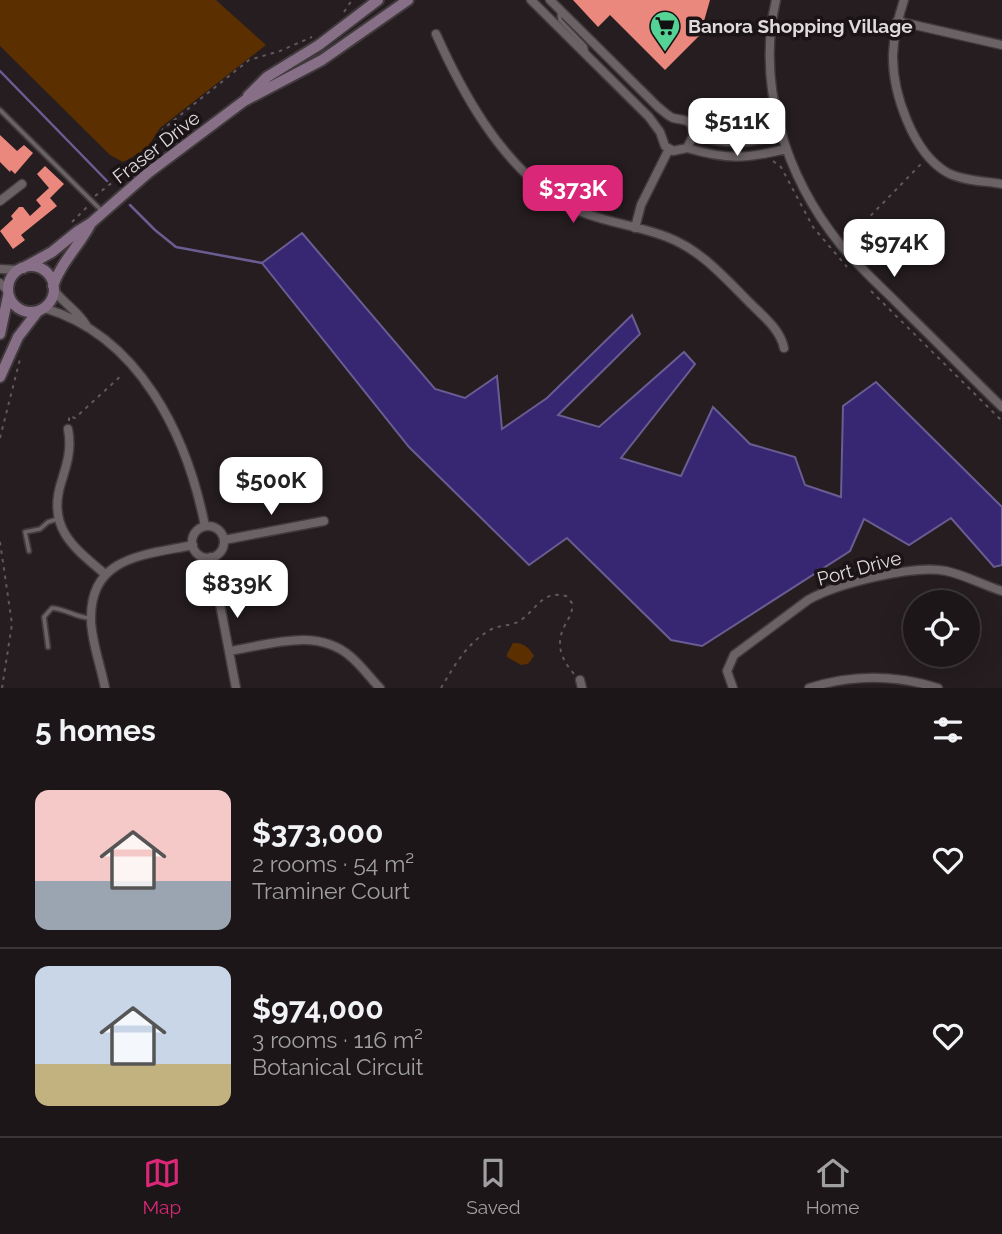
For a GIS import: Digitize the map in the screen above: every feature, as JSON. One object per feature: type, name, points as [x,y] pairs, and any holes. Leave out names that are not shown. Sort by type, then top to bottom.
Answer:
[{"type":"street","name":"Fraser Drive","points":[[21,269],[52,252],[91,223],[167,158],[244,101],[323,60],[408,0]]},
{"type":"street","points":[[531,0],[649,117],[660,132],[662,142],[669,149],[678,151],[687,148],[729,158],[756,156],[786,149]]},
{"type":"street","points":[[550,0],[632,82],[673,118],[687,121],[694,134],[734,144],[752,143],[782,134]]},
{"type":"street","points":[[776,0],[770,59],[772,90],[786,149],[812,205],[842,246],[1002,407]]},
{"type":"street","points":[[904,0],[897,21],[893,55],[895,80],[906,119],[928,157],[936,165],[954,176],[1002,184]]},
{"type":"street","name":"Fraser Drive","points":[[244,101],[267,77],[318,45],[373,1]]},
{"type":"street","points":[[897,21],[1002,45]]},
{"type":"street","points":[[436,34],[471,104],[529,177],[576,211],[676,241],[704,258],[768,320],[781,337],[784,348]]},
{"type":"street","points":[[660,132],[664,123],[673,118]]},
{"type":"street","points":[[687,148],[694,134]]},
{"type":"street","points":[[635,228],[648,188],[669,149]]},
{"type":"street","points":[[2,196],[22,184]]},
{"type":"street","name":"Fraser Drive","points":[[54,288],[58,272],[83,240],[91,223]]},
{"type":"street","points":[[0,269],[33,267],[43,270],[62,301],[128,361],[152,390],[169,417],[190,465],[205,526]]},
{"type":"street","points":[[0,334],[5,290],[10,279],[21,269]]},
{"type":"street","points":[[0,377],[18,337],[51,301],[54,288]]},
{"type":"street","points":[[5,290],[21,310],[41,310],[86,325]]},
{"type":"street","points":[[68,429],[70,452],[58,496],[58,519],[69,541],[106,574]]},
{"type":"street","points":[[224,540],[324,521]]},
{"type":"street","points":[[205,526],[218,529],[224,540],[221,552],[211,557],[199,555],[193,545],[195,533],[205,526]]},
{"type":"street","points":[[105,688],[91,618],[96,589],[113,567],[129,559],[193,545]]},
{"type":"street","points":[[211,557],[236,688]]},
{"type":"street","name":"Port Drive","points":[[733,688],[727,671],[734,655],[821,593],[893,573],[934,569],[957,574],[1002,592]]},
{"type":"street","points":[[229,651],[303,639],[324,641],[350,655],[380,688]]},
{"type":"street","points":[[809,688],[833,680],[866,676],[900,678],[938,688]]},
{"type":"lane","points":[[373,1],[383,20]]},
{"type":"lane","points":[[559,9],[559,20],[585,46],[588,56]]},
{"type":"lane","points":[[614,83],[632,82]]},
{"type":"lane","points":[[0,110],[103,212]]},
{"type":"lane","points":[[29,551],[25,532],[40,529],[48,522],[58,519]]},
{"type":"lane","points":[[48,647],[44,617],[52,608],[65,610],[82,618],[91,618]]},
{"type":"path","points":[[340,16],[352,0]]},
{"type":"path","points":[[69,226],[93,201],[95,195],[145,157],[163,129],[249,60],[280,51],[314,35]]},
{"type":"path","points":[[842,246],[928,157]]},
{"type":"path","points":[[765,162],[773,161],[781,167],[802,209]]},
{"type":"path","points":[[0,438],[22,349]]},
{"type":"path","points":[[68,429],[69,416],[75,418],[123,374]]},
{"type":"path","points":[[0,542],[12,624],[2,688]]},
{"type":"path","points":[[441,688],[465,650],[486,632],[514,625],[542,598],[555,594],[566,596],[572,603],[559,648],[564,661],[581,684]]},
{"type":"shaded area","points":[[0,0],[216,0],[266,45],[160,128],[146,150],[123,162],[110,155],[0,46]]},
{"type":"shaded area","points":[[302,233],[435,389],[465,398],[497,376],[502,429],[547,398],[632,315],[640,334],[558,415],[599,427],[684,352],[695,364],[621,458],[681,476],[713,407],[750,444],[795,457],[805,485],[841,497],[843,406],[876,382],[1002,507],[1002,565],[994,567],[951,518],[909,545],[864,519],[850,551],[702,646],[671,640],[567,538],[529,565],[409,447],[262,263]]},
{"type":"shaded area","points":[[513,643],[523,645],[532,653],[534,656],[528,664],[521,665],[507,657]]},
{"type":"building","name":"Banora Shopping Village","points":[[573,0],[710,0],[700,35],[665,70],[610,15],[598,27]]},
{"type":"building","points":[[0,135],[17,151],[24,145],[33,153],[15,174],[0,162]]},
{"type":"building","points":[[45,166],[64,184],[50,198],[57,206],[21,235],[25,240],[13,249],[0,231],[13,219],[11,216],[19,207],[23,207],[30,216],[41,206],[36,200],[49,188],[37,174]]},
{"type":"waterway","points":[[0,71],[107,181]]},
{"type":"waterway","points":[[130,205],[176,247],[262,263]]},
{"type":"place","name":"Banora Shopping Village","points":[[665,53]]}]
